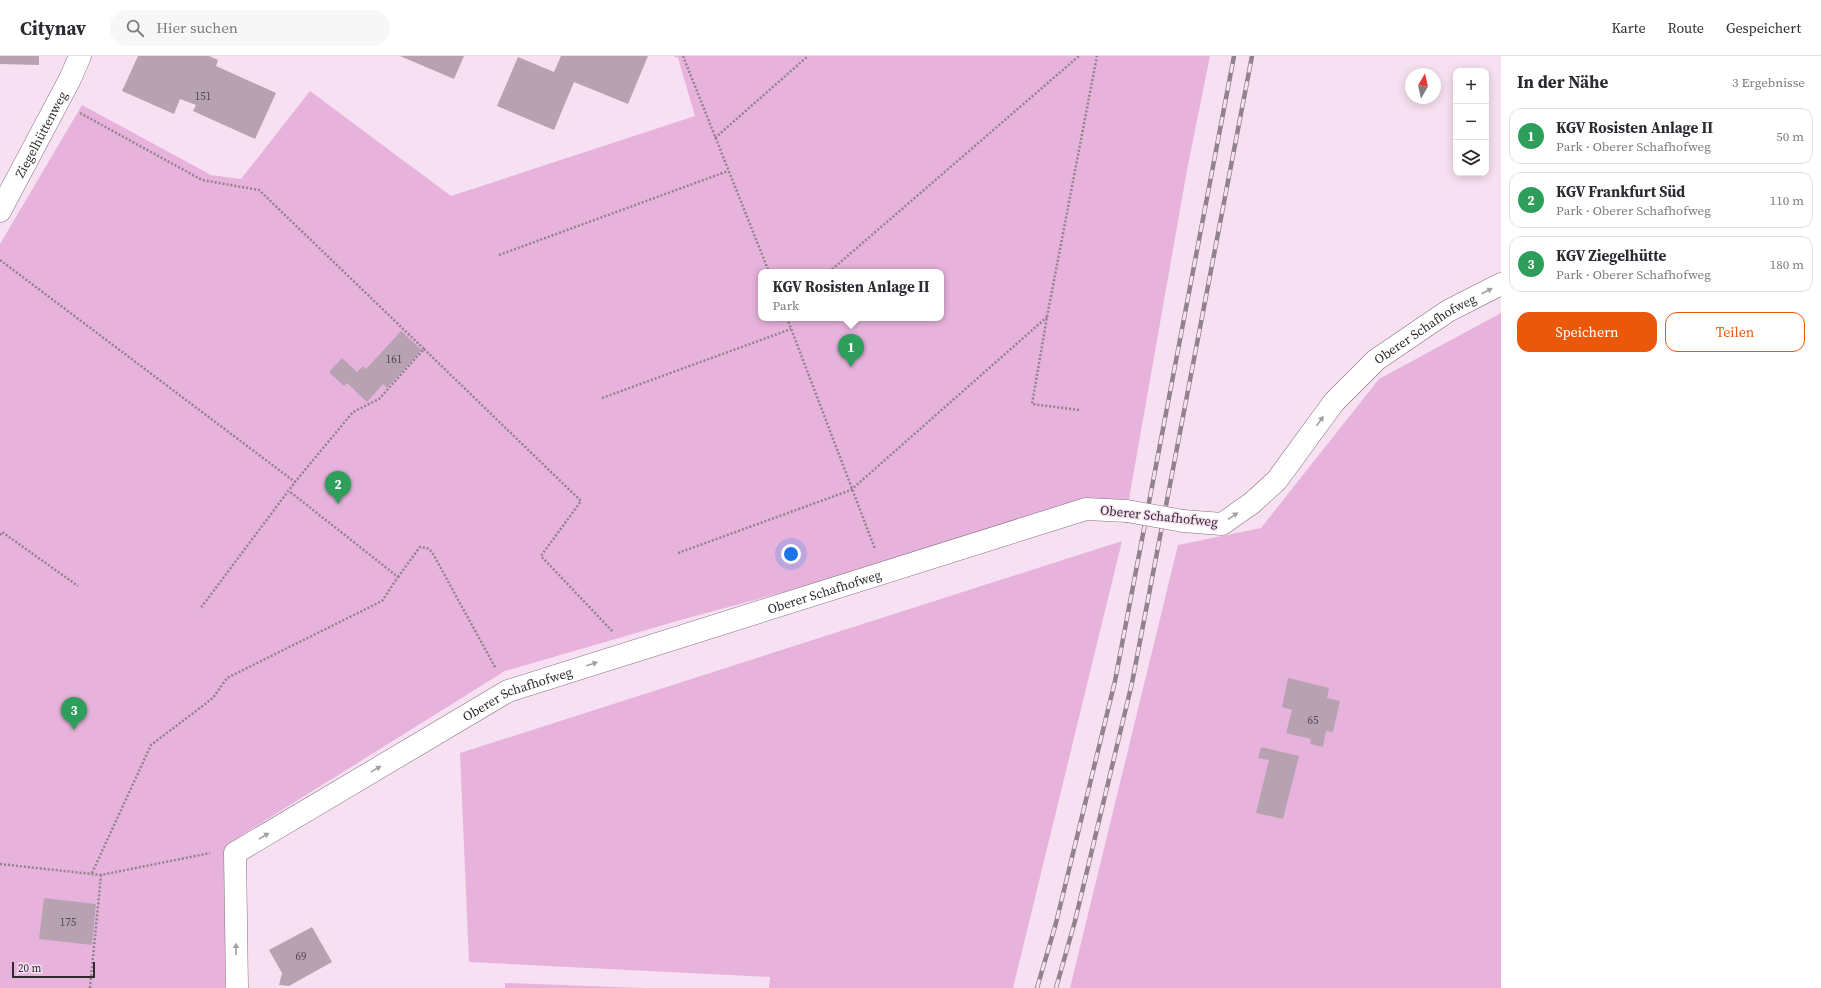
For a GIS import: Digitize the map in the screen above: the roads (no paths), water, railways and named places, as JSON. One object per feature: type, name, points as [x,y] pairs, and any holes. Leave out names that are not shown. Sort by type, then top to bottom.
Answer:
[{"type":"street","name":"Ziegelhüttenweg","points":[[0,211],[59,101],[80,56]]},
{"type":"street","name":"Oberer Schafhofweg","points":[[237,988],[235,853],[508,691],[1086,509],[1127,511],[1183,521],[1222,524],[1252,503],[1277,480],[1334,402],[1376,360],[1448,311],[1501,284]]},
{"type":"railway","points":[[1037,988],[1056,923],[1115,681],[1234,56]]},
{"type":"railway","points":[[1056,988],[1075,921],[1132,683],[1252,56]]},
{"type":"place","name":"KGV Rosisten Anlage II","points":[[851,367]]},
{"type":"place","name":"KGV Frankfurt Süd","points":[[338,504]]},
{"type":"place","name":"KGV Ziegelhütte","points":[[74,730]]}]
